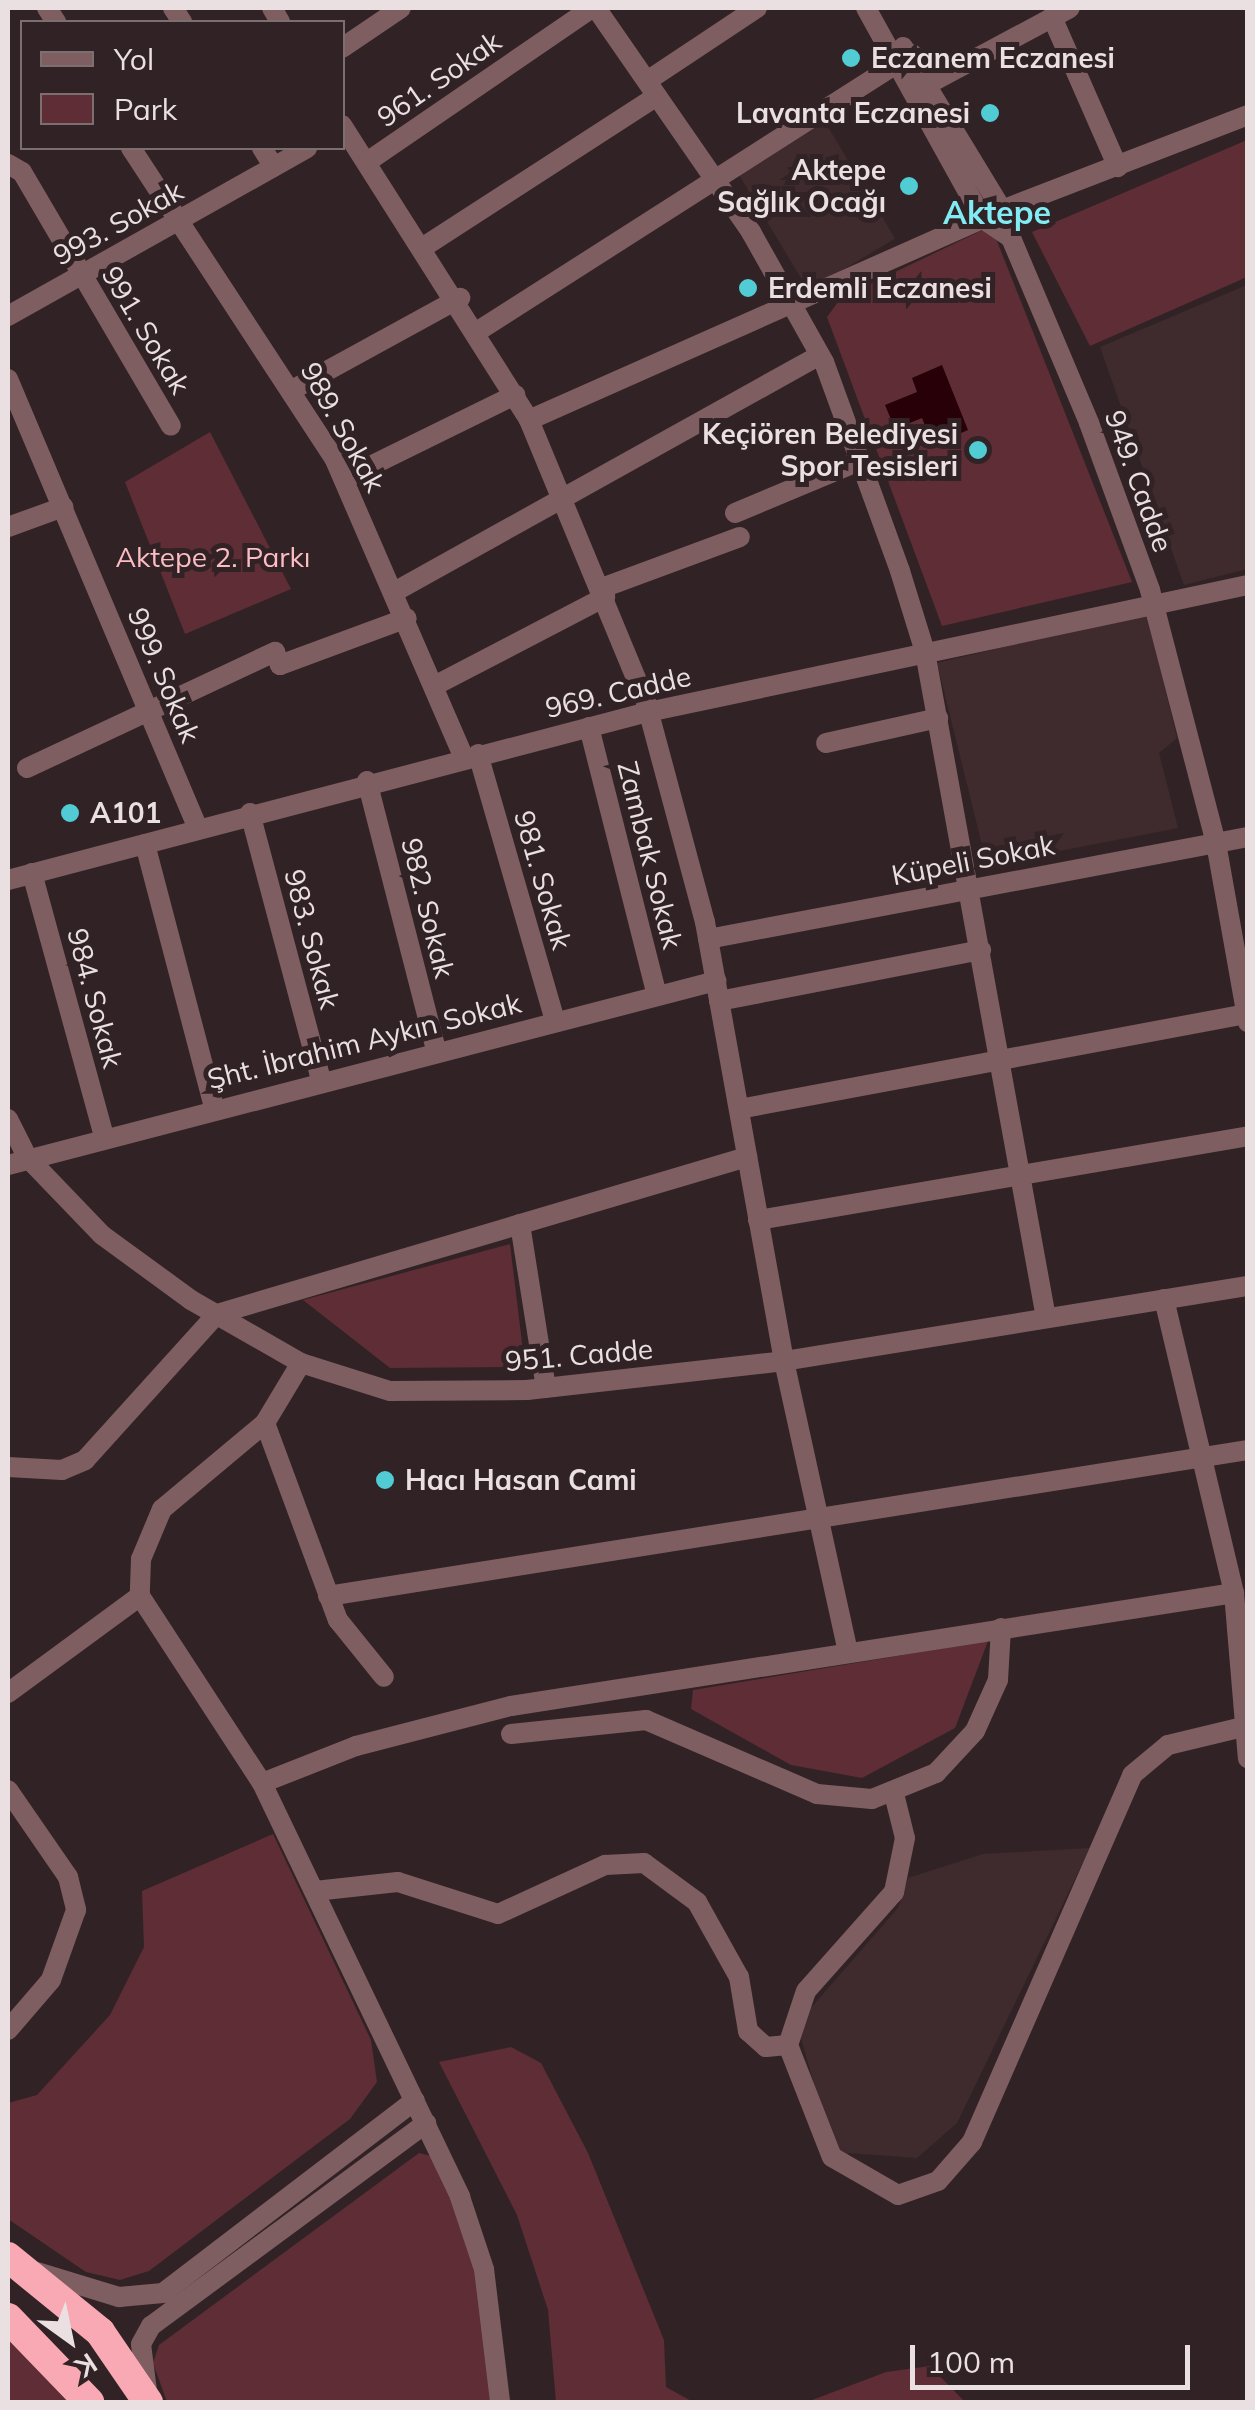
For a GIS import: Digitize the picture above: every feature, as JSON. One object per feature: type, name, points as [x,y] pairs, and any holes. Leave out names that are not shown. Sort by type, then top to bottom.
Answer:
[{"type":"highway","points":[[17,2263],[100,2332],[150,2402]]},
{"type":"highway","points":[[8,2318],[89,2402]]},
{"type":"street","points":[[345,46],[402,8]]},
{"type":"street","points":[[594,8],[713,177],[793,305],[820,355],[862,460],[925,652],[1046,1318]]},
{"type":"street","name":"961. Sokak","points":[[368,162],[594,8]]},
{"type":"street","points":[[425,246],[652,88],[757,8]]},
{"type":"street","points":[[866,8],[899,56],[930,83],[1004,203]]},
{"type":"street","points":[[908,95],[1061,12],[1118,168]]},
{"type":"street","points":[[899,56],[908,95],[980,214],[1011,238]]},
{"type":"street","points":[[478,331],[899,56]]},
{"type":"street","points":[[529,420],[793,305],[1004,203],[1118,168],[1248,115]]},
{"type":"street","points":[[345,129],[460,298],[529,420],[604,593],[648,712],[708,938],[784,1361],[847,1648]]},
{"type":"street","name":"989. Sokak","points":[[132,150],[292,390],[344,479],[396,591],[434,686],[471,756]]},
{"type":"street","points":[[263,150],[274,167]]},
{"type":"street","name":"993. Sokak","points":[[8,316],[304,150]]},
{"type":"street","name":"991. Sokak","points":[[8,164],[22,172],[171,426]]},
{"type":"street","name":"949. Cadde","points":[[1004,203],[1011,238],[1154,604],[1216,842],[1248,1022]]},
{"type":"street","points":[[292,390],[460,298]]},
{"type":"street","points":[[396,591],[562,495],[820,355]]},
{"type":"street","name":"999. Sokak","points":[[8,379],[14,407],[62,506],[197,828]]},
{"type":"street","points":[[344,479],[515,395]]},
{"type":"street","points":[[735,513],[862,460]]},
{"type":"street","points":[[8,527],[62,506]]},
{"type":"street","points":[[434,686],[604,593],[740,537]]},
{"type":"street","name":"969. Cadde","points":[[8,880],[367,781],[648,712],[1248,585]]},
{"type":"street","points":[[27,768],[275,652],[280,665],[407,618]]},
{"type":"street","points":[[826,742],[938,718]]},
{"type":"street","name":"Zambak Sokak","points":[[589,727],[656,996]]},
{"type":"street","name":"981. Sokak","points":[[471,756],[555,1021]]},
{"type":"street","name":"982. Sokak","points":[[367,781],[436,1049]]},
{"type":"street","name":"983. Sokak","points":[[250,813],[321,1080]]},
{"type":"street","name":"Küpeli Sokak","points":[[708,938],[1248,837]]},
{"type":"street","points":[[144,844],[214,1107]]},
{"type":"street","name":"984. Sokak","points":[[32,873],[104,1137]]},
{"type":"street","name":"Şht. İbrahim Aykın Sokak","points":[[17,1161],[436,1049],[656,996],[718,991],[981,950]]},
{"type":"street","points":[[738,1109],[1246,1014]]},
{"type":"street","name":"951. Cadde","points":[[8,1119],[17,1161],[102,1235],[216,1314],[302,1364],[390,1391],[546,1388],[784,1361],[1248,1286]]},
{"type":"street","points":[[758,1220],[1022,1179],[1248,1136]]},
{"type":"street","points":[[8,1468],[62,1470],[85,1460],[216,1314],[747,1157]]},
{"type":"street","points":[[520,1224],[546,1388]]},
{"type":"street","points":[[1164,1300],[1234,1593],[1248,1758]]},
{"type":"street","points":[[302,1364],[265,1423],[162,1509],[141,1558],[140,1596],[262,1783],[426,2124],[484,2269],[500,2402]]},
{"type":"street","points":[[265,1423],[347,1638],[384,1677]]},
{"type":"street","points":[[328,1596],[1248,1450]]},
{"type":"street","points":[[262,1783],[460,1718],[847,1648],[1234,1593]]},
{"type":"street","points":[[8,1693],[140,1596]]},
{"type":"street","points":[[511,1734],[646,1720],[817,1794],[894,1794],[936,1772],[975,1731],[998,1680],[1001,1628]]},
{"type":"street","points":[[894,1794],[904,1838],[894,1892],[806,1991],[788,2045],[842,2168],[898,2195],[938,2181],[972,2142],[1132,1775],[1168,1745],[1243,1727]]},
{"type":"street","points":[[8,1790],[68,1878],[76,1910],[50,1980],[8,2030]]},
{"type":"street","points":[[315,1891],[398,1882],[498,1914],[605,1865],[644,1863],[697,1902],[740,1977],[748,2032],[766,2047],[788,2045]]},
{"type":"street","points":[[17,2263],[119,2297],[163,2293],[415,2100]]},
{"type":"street","points":[[150,2402],[141,2344],[150,2326],[426,2124]]},
{"type":"shaded area","points":[[825,122],[895,239],[808,291],[738,174]]},
{"type":"shaded area","points":[[1247,285],[1247,569],[1184,585],[1100,347]]},
{"type":"shaded area","points":[[942,365],[968,430],[933,445],[922,418],[895,429],[885,405],[917,392],[912,378]]},
{"type":"shaded area","points":[[1147,613],[1177,738],[1159,753],[1178,828],[987,865],[937,663]]},
{"type":"shaded area","points":[[1090,1848],[957,2123],[917,2158],[849,2153],[836,2162],[797,2024],[898,1908],[908,1878],[983,1854]]},
{"type":"green space","points":[[1247,140],[1247,277],[1090,346],[1032,232]]},
{"type":"green space","name":"Keçiören Belediyesi Spor Tesisleri","points":[[991,226],[1132,582],[942,626],[827,317],[841,298]]},
{"type":"green space","name":"Aktepe 2. Parkı","points":[[210,432],[291,589],[185,634],[125,482]]},
{"type":"green space","points":[[510,1244],[525,1367],[390,1368],[303,1300]]},
{"type":"green space","points":[[988,1641],[955,1728],[862,1778],[791,1765],[691,1709],[693,1690]]},
{"type":"green space","points":[[273,1834],[371,2040],[377,2082],[350,2119],[149,2271],[120,2280],[86,2272],[8,2219],[8,2103],[37,2095],[110,2015],[144,1947],[142,1891]]},
{"type":"green space","points":[[511,2047],[541,2063],[588,2153],[664,2340],[666,2387],[693,2402],[556,2402],[548,2310],[517,2215],[439,2062]]},
{"type":"green space","points":[[419,2153],[431,2156],[475,2232],[496,2402],[167,2402],[153,2363],[159,2345]]},
{"type":"green space","points":[[8,2338],[69,2402],[8,2402]]},
{"type":"green space","points":[[930,2366],[965,2402],[807,2402],[886,2372]]},
{"type":"place","name":"Eczanem Eczanesi","points":[[851,58]]},
{"type":"place","name":"Lavanta Eczanesi","points":[[990,113]]},
{"type":"place","name":"Aktepe Sağlık Ocağı","points":[[909,186]]},
{"type":"place","name":"Erdemli Eczanesi","points":[[748,288]]},
{"type":"place","name":"Keçiören Belediyesi Spor Tesisleri","points":[[978,450]]},
{"type":"place","name":"A101","points":[[70,813]]},
{"type":"place","name":"Hacı Hasan Cami","points":[[385,1480]]},
{"type":"district","name":"Aktepe","points":[[997,212]]}]
